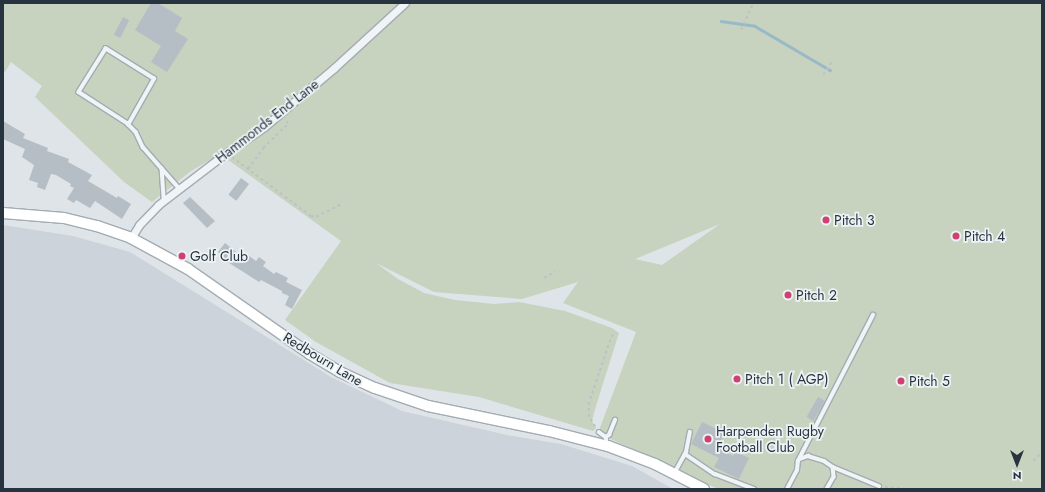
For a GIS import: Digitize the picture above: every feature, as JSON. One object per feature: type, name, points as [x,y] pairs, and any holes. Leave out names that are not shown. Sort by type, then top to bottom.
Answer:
[{"type":"main road","name":"Redbourn Lane","points":[[3,213],[64,218],[97,226],[131,238],[188,269],[310,354],[340,372],[375,388],[428,406],[606,441],[675,473],[704,489]]},
{"type":"street","name":"Hammonds End Lane","points":[[131,238],[139,225],[164,200],[226,153],[264,127],[334,68],[404,3]]},
{"type":"lane","points":[[128,125],[154,79],[106,49],[79,92],[128,125],[179,188]]},
{"type":"lane","points":[[162,168],[164,200]]},
{"type":"lane","points":[[787,489],[797,470],[800,459],[873,315]]},
{"type":"lane","points":[[599,432],[606,441],[615,420]]},
{"type":"lane","points":[[675,473],[685,454],[690,432]]},
{"type":"lane","points":[[685,454],[715,474],[754,489]]},
{"type":"lane","points":[[800,459],[808,456],[824,461],[833,467],[879,486]]},
{"type":"lane","points":[[827,489],[834,477],[833,467]]},
{"type":"path","points":[[741,30],[753,3]]},
{"type":"path","points":[[823,75],[833,60]]},
{"type":"path","points":[[248,169],[263,148],[288,124],[283,118]]},
{"type":"path","points":[[226,153],[310,216],[316,217],[341,204]]},
{"type":"path","points":[[544,278],[555,272]]},
{"type":"path","points":[[599,432],[589,417],[588,405],[611,337],[616,332]]},
{"type":"path","points":[[1033,461],[1042,452]]},
{"type":"path","points":[[879,486],[909,489]]},
{"type":"shaded area","points":[[3,225],[73,236],[130,252],[331,377],[402,411],[507,435],[561,444],[632,466],[673,489],[3,489]]},
{"type":"green space","points":[[3,3],[1042,3],[1042,489],[718,489],[598,433],[636,332],[563,303],[578,282],[522,299],[434,292],[376,263],[398,279],[424,293],[455,300],[494,304],[519,302],[565,311],[612,328],[619,333],[595,409],[592,421],[596,428],[593,431],[479,397],[390,383],[316,342],[285,320],[341,241],[220,154],[191,171],[152,202],[124,182],[35,97],[42,86],[11,62],[5,72],[3,70]],"holes":[[[720,224],[662,265],[635,259]]]},
{"type":"building","points":[[151,3],[158,3],[182,18],[175,31],[188,39],[167,72],[151,62],[161,46],[135,30]]},
{"type":"building","points":[[123,17],[129,20],[120,38],[114,35]]},
{"type":"building","points":[[3,121],[25,134],[23,138],[48,148],[47,151],[69,159],[68,162],[92,175],[88,181],[117,198],[118,196],[131,204],[122,219],[95,201],[90,208],[76,200],[74,203],[67,199],[74,188],[70,186],[71,184],[56,175],[51,174],[45,190],[37,187],[38,183],[29,180],[34,165],[22,157],[25,149],[3,139]]},
{"type":"building","points":[[241,178],[249,184],[236,201],[228,195]]},
{"type":"building","points":[[190,197],[215,221],[207,228],[183,203]]},
{"type":"building","points":[[225,243],[245,259],[248,255],[256,261],[259,257],[266,262],[263,266],[274,274],[276,272],[288,278],[286,282],[302,290],[292,309],[285,305],[289,296],[261,280],[259,282],[226,261],[218,252]]},
{"type":"building","points":[[818,397],[825,401],[813,421],[806,417]]},
{"type":"building","points":[[702,422],[725,433],[717,448],[733,456],[735,452],[749,458],[739,479],[714,467],[719,458],[691,444]]},
{"type":"waterway","points":[[721,21],[755,26],[830,70]]},
{"type":"place","name":"Pitch 3","points":[[826,220]]},
{"type":"place","name":"Pitch 4","points":[[956,236]]},
{"type":"place","name":"Golf Club","points":[[182,256]]},
{"type":"place","name":"Pitch 2","points":[[788,295]]},
{"type":"place","name":"Pitch 1 ( AGP)","points":[[737,379]]},
{"type":"place","name":"Pitch 5","points":[[901,381]]},
{"type":"place","name":"Harpenden Rugby Football Club","points":[[708,439]]}]
